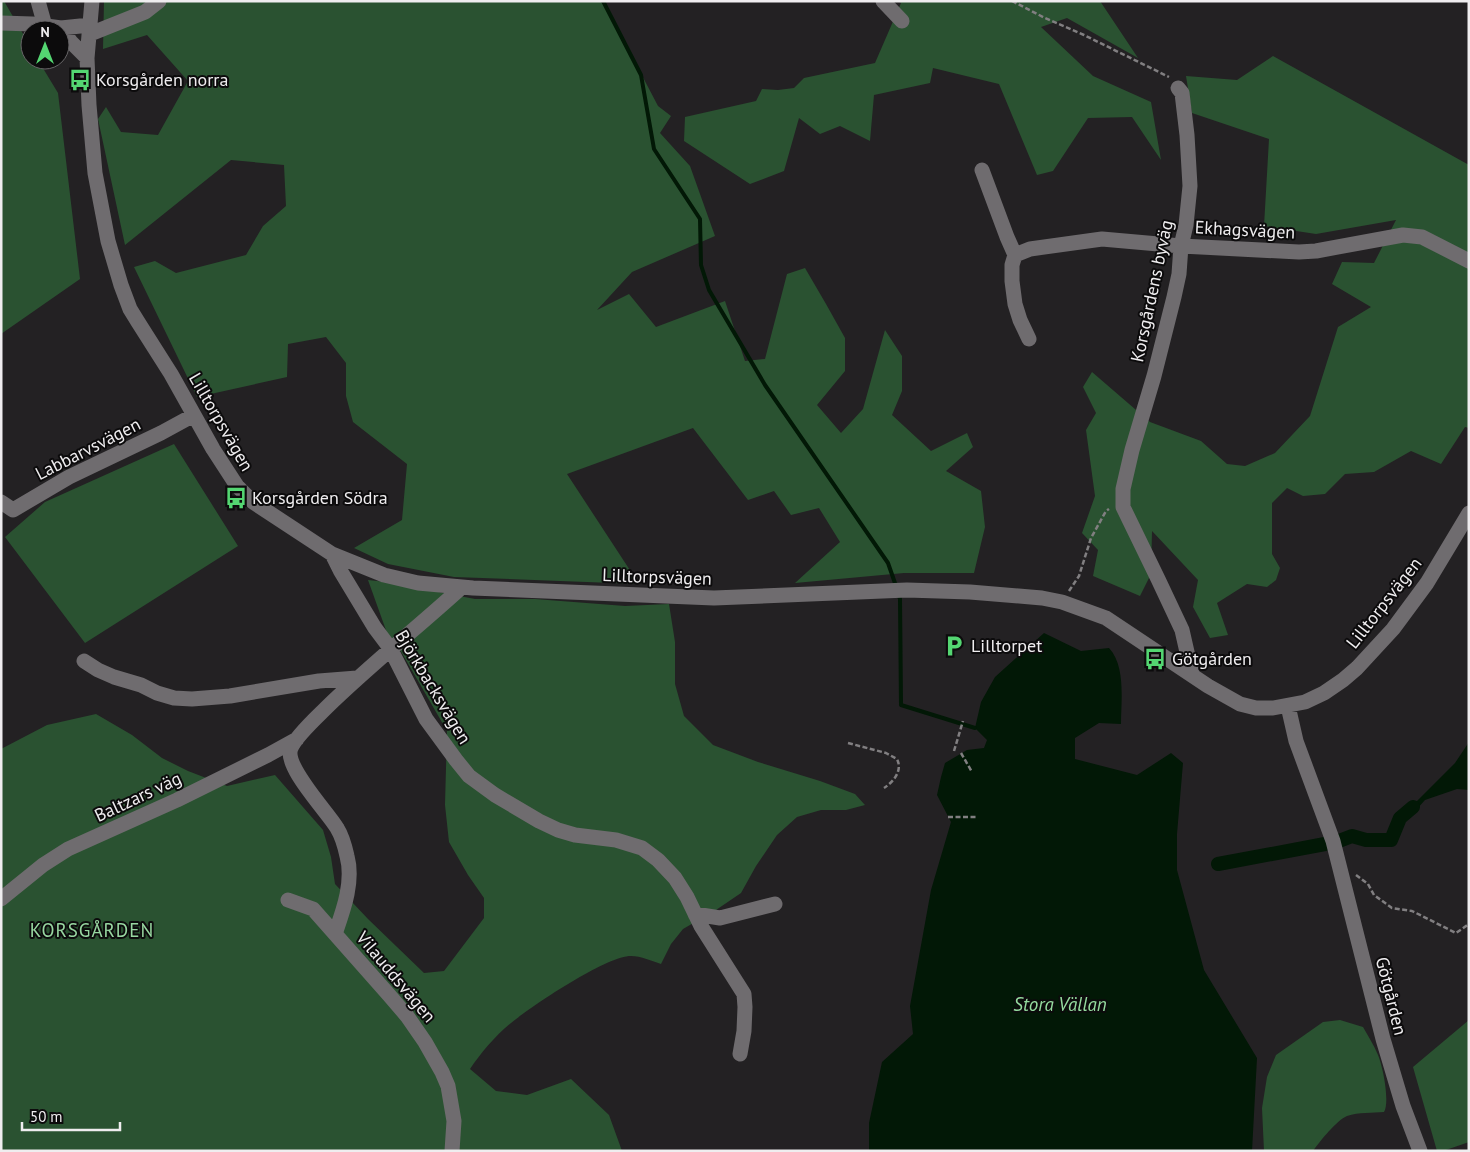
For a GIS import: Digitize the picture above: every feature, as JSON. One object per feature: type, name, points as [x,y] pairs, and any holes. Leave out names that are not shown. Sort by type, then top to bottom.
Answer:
[{"type":"street","points":[[38,1],[43,20]]},
{"type":"street","name":"Lilltorpsvägen","points":[[92,1],[87,58],[89,105],[96,173],[108,241],[130,309],[237,486],[253,502],[332,554],[398,579],[462,587],[714,598],[927,590],[1042,598],[1062,602],[1106,618],[1228,698],[1248,706],[1264,709],[1305,702],[1324,693],[1343,680],[1393,629],[1427,583],[1469,513]]},
{"type":"street","points":[[70,28],[90,29],[145,12],[158,1]]},
{"type":"street","points":[[883,1],[902,21]]},
{"type":"street","points":[[1,23],[20,23]]},
{"type":"street","points":[[70,41],[87,58]]},
{"type":"street","name":"Korsgårdens byväg","points":[[1178,88],[1182,93],[1190,186],[1186,225],[1181,246],[1174,298],[1132,450],[1122,499],[1123,507],[1182,630],[1192,674]]},
{"type":"street","points":[[982,170],[1015,255],[1012,265],[1015,304],[1029,339]]},
{"type":"street","name":"Ekhagsvägen","points":[[1015,255],[1030,249],[1102,239],[1181,246],[1316,252],[1403,235],[1422,237],[1469,261]]},
{"type":"street","name":"Labbarvsvägen","points":[[5,509],[194,415]]},
{"type":"street","name":"Björkbacksvägen","points":[[332,554],[374,628],[390,648],[426,719],[469,776],[495,795],[538,821],[558,830],[575,835],[616,840],[642,848],[658,860],[675,878],[687,897],[701,926],[744,994],[744,1031],[740,1054]]},
{"type":"street","points":[[297,739],[356,678],[462,587]]},
{"type":"street","points":[[84,661],[98,670],[141,685],[157,693],[174,698],[192,700],[230,696],[319,681],[356,678]]},
{"type":"street","name":"Götgården","points":[[1288,706],[1296,741],[1333,841],[1382,1039],[1402,1106],[1420,1151]]},
{"type":"street","name":"Baltzars väg","points":[[1,899],[43,865],[68,849],[177,800],[297,739]]},
{"type":"street","name":"Vilauddsvägen","points":[[297,739],[289,754],[294,769],[336,827],[348,857],[348,884],[335,934],[407,1016],[442,1072],[448,1086],[454,1122],[452,1151]]},
{"type":"street","points":[[288,900],[312,909],[335,934]]},
{"type":"street","points":[[695,914],[720,918],[775,904]]},
{"type":"path","points":[[1012,1],[1171,78],[1178,88]]},
{"type":"path","points":[[1062,602],[1079,576],[1091,538],[1106,511],[1122,499]]},
{"type":"path","points":[[954,751],[963,721]]},
{"type":"path","points":[[848,743],[886,753],[897,759],[899,767],[897,773],[893,781],[884,788]]},
{"type":"path","points":[[961,753],[972,772]]},
{"type":"path","points":[[948,817],[977,816]]},
{"type":"path","points":[[1338,862],[1368,884],[1374,895],[1392,908],[1412,911],[1456,933],[1469,924]]},
{"type":"green space","points":[[1,1],[4,1],[20,29],[20,70],[44,70],[58,93],[80,279],[1,334]]},
{"type":"green space","points":[[104,1],[603,1],[658,106],[671,116],[660,133],[690,166],[715,236],[632,272],[597,310],[629,294],[656,327],[725,301],[745,361],[765,359],[787,274],[805,268],[845,338],[845,371],[817,405],[841,433],[863,409],[885,330],[902,356],[902,391],[892,415],[931,451],[967,433],[973,447],[946,471],[981,491],[985,527],[974,573],[904,573],[795,583],[840,542],[819,508],[791,515],[774,491],[748,500],[693,428],[567,474],[639,584],[454,577],[388,564],[354,548],[402,520],[407,464],[353,422],[346,396],[346,363],[326,337],[288,344],[287,377],[197,397],[134,267],[155,261],[176,273],[246,255],[263,226],[286,206],[284,165],[231,160],[125,245],[98,119],[106,107],[121,132],[158,135],[188,81],[147,35],[103,49]]},
{"type":"green space","points":[[898,1],[1100,1],[1138,58],[1067,18],[1041,27],[1093,76],[1151,102],[1161,160],[1132,117],[1088,118],[1053,171],[1037,175],[999,84],[933,68],[930,83],[874,95],[870,141],[840,126],[820,134],[799,118],[784,171],[750,184],[684,141],[685,117],[756,101],[762,89],[794,88],[804,78],[875,63],[901,3]]},
{"type":"green space","points":[[1273,56],[1469,165],[1469,428],[1465,427],[1441,464],[1411,451],[1374,472],[1345,474],[1325,494],[1303,496],[1287,488],[1272,503],[1272,554],[1280,568],[1276,580],[1267,587],[1247,584],[1217,603],[1228,635],[1210,638],[1193,607],[1198,580],[1152,531],[1151,574],[1140,596],[1093,576],[1098,550],[1082,533],[1095,496],[1086,430],[1096,413],[1083,387],[1092,372],[1150,422],[1201,441],[1227,464],[1245,466],[1275,453],[1310,416],[1338,327],[1371,307],[1332,284],[1342,262],[1374,263],[1396,220],[1316,234],[1264,226],[1269,139],[1192,113],[1186,76],[1237,80]]},
{"type":"green space","points":[[174,444],[238,546],[85,643],[5,537],[45,502]]},
{"type":"green space","points":[[368,580],[475,599],[535,599],[625,606],[669,604],[675,642],[675,684],[684,716],[713,745],[855,794],[865,805],[846,810],[821,810],[797,817],[777,835],[741,893],[683,929],[671,944],[661,964],[631,956],[620,958],[588,973],[535,1005],[511,1023],[489,1045],[470,1069],[496,1091],[527,1095],[571,1079],[609,1115],[622,1151],[1,1151],[1,749],[47,725],[96,714],[132,735],[162,758],[188,771],[227,786],[275,775],[323,830],[331,857],[335,884],[424,973],[444,971],[484,918],[484,898],[449,842],[445,805],[447,731],[399,648],[387,633]]},
{"type":"green space","points":[[1340,1020],[1363,1027],[1376,1051],[1385,1084],[1386,1107],[1384,1112],[1361,1113],[1343,1118],[1313,1151],[1264,1151],[1262,1108],[1267,1077],[1276,1055],[1323,1022]]},
{"type":"green space","points":[[1469,1020],[1469,1142],[1443,1151],[1437,1151],[1413,1067]]},
{"type":"water","name":"Stora Vällan","points":[[1044,633],[1081,651],[1109,648],[1118,664],[1122,695],[1121,724],[1099,723],[1075,738],[1075,759],[1137,775],[1171,753],[1183,763],[1177,834],[1177,870],[1204,970],[1257,1058],[1252,1151],[869,1151],[869,1123],[882,1062],[913,1034],[910,1006],[931,890],[951,822],[937,795],[945,763],[967,750],[984,748],[987,740],[975,728],[981,702],[995,677]]},
{"type":"water","points":[[1469,742],[1469,790],[1457,789],[1425,800],[1408,819],[1400,818],[1455,763]]},
{"type":"waterway","points":[[603,1],[641,75],[654,149],[700,219],[701,265],[709,290],[765,385],[888,563],[896,586]]},
{"type":"waterway","points":[[898,593],[900,599],[901,705],[975,728]]},
{"type":"waterway","points":[[1339,841],[1352,836],[1366,840],[1391,840],[1400,818],[1413,807]]},
{"type":"waterway","points":[[1218,864],[1325,844]]},
{"type":"place","name":"Korsgården norra","points":[[80,80]]},
{"type":"place","name":"Korsgården Södra","points":[[236,498]]},
{"type":"place","name":"Lilltorpet","points":[[954,646]]},
{"type":"place","name":"Götgården","points":[[1155,659]]},
{"type":"district","name":"KORSGÅRDEN","points":[[92,930]]}]
